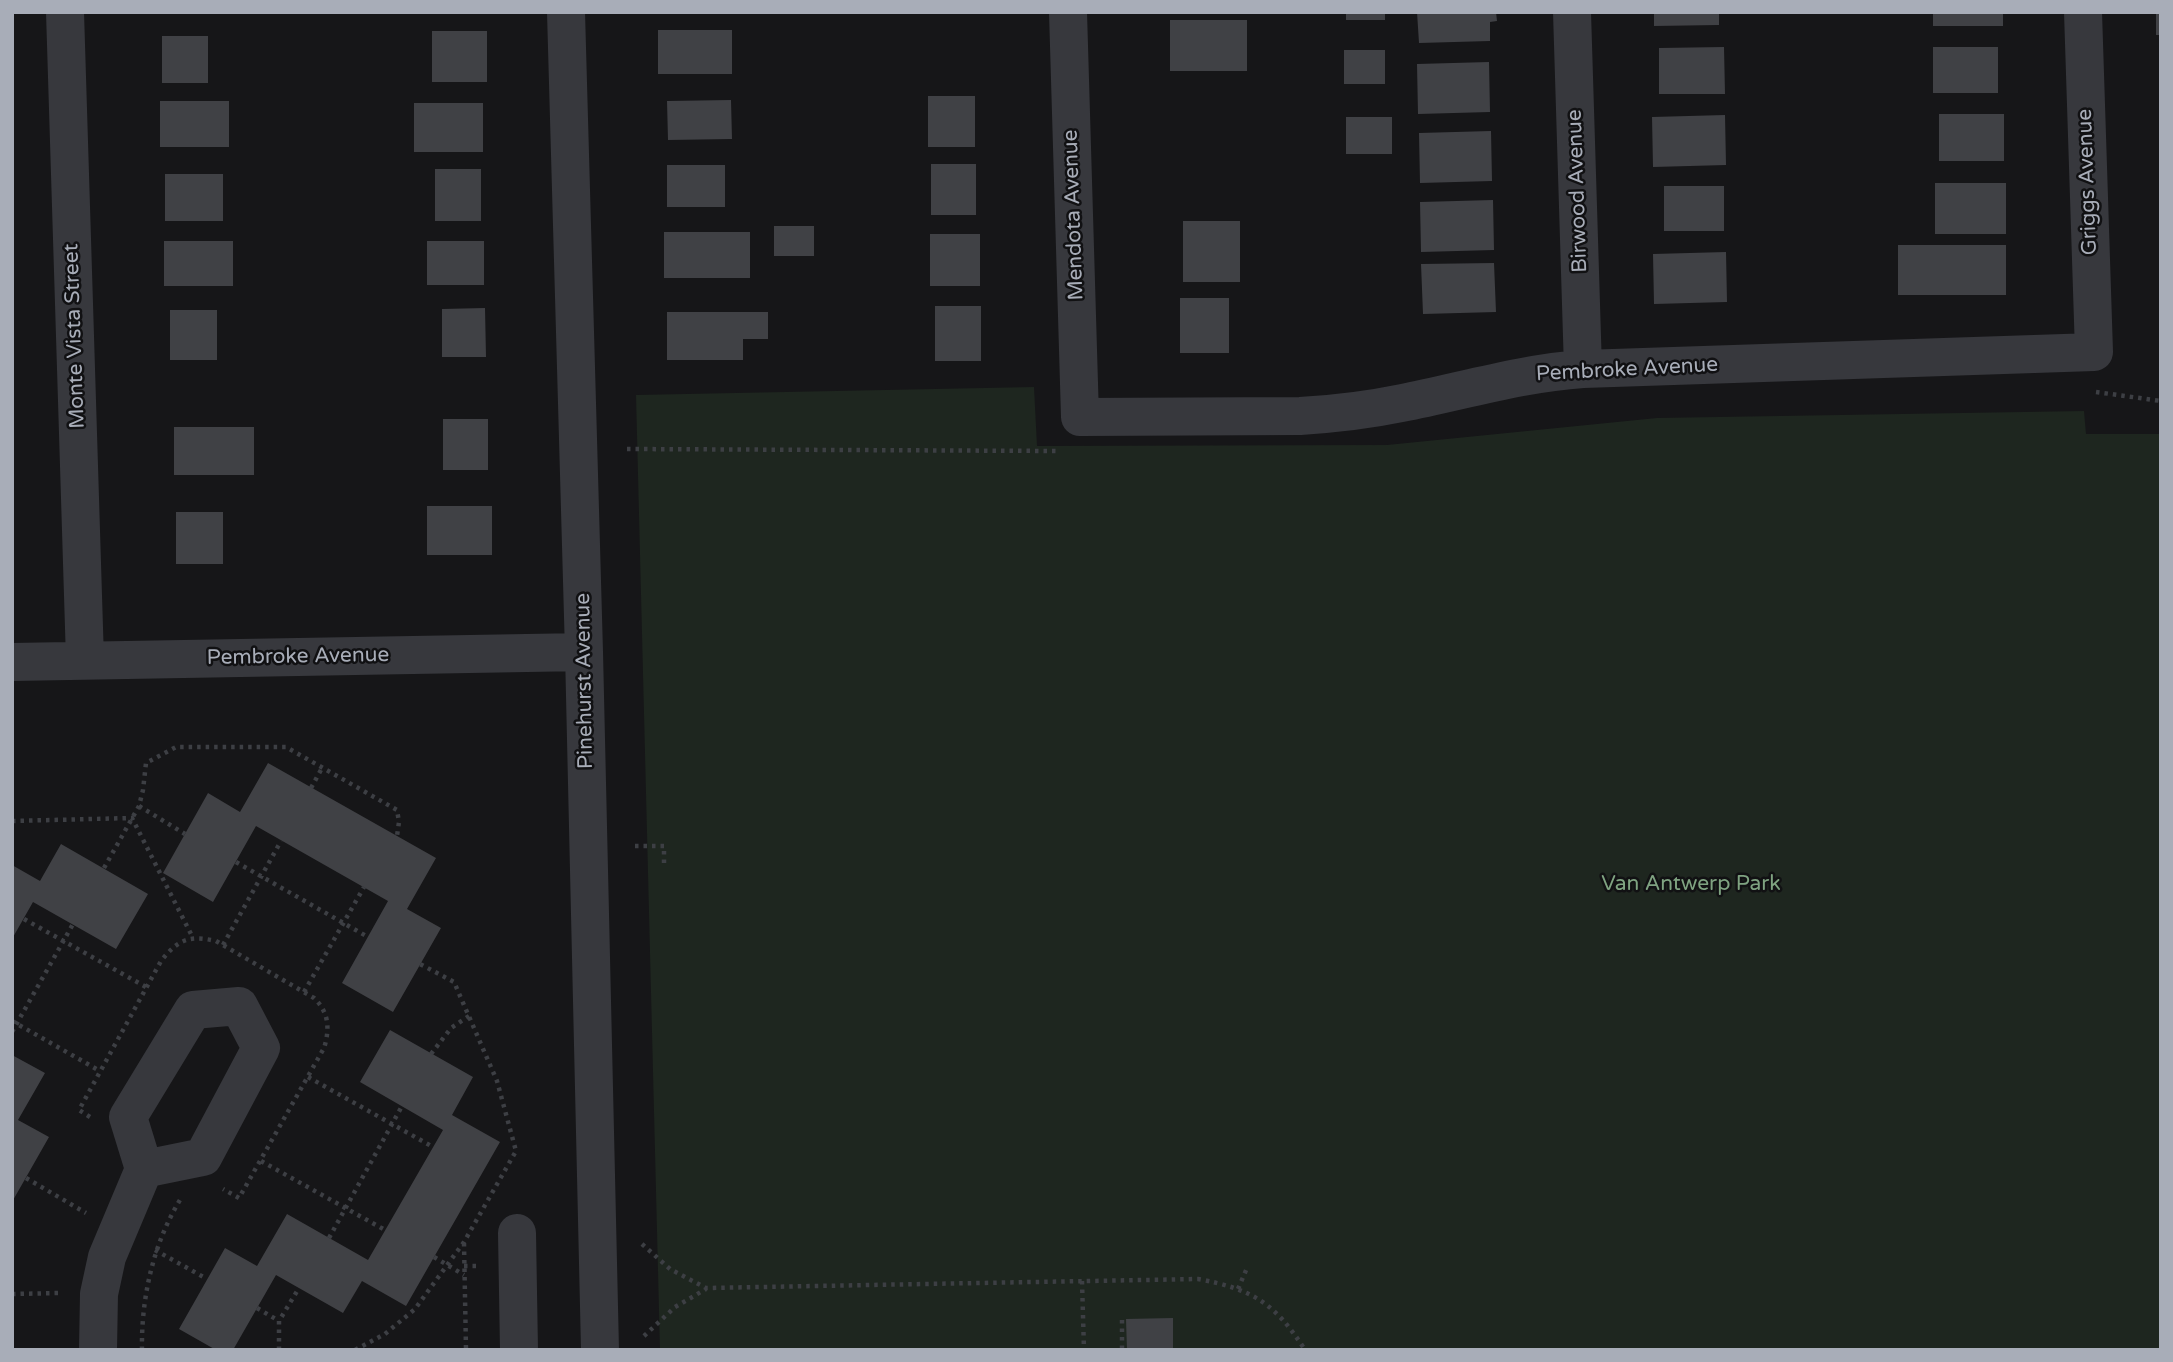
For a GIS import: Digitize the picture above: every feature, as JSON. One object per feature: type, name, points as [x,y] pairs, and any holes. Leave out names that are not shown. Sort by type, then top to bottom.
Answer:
[{"type":"street","name":"Monte Vista Street","points":[[65,12],[85,660]]},
{"type":"street","name":"Pinehurst Avenue","points":[[566,12],[600,1350]]},
{"type":"street","name":"Mendota Avenue","points":[[1068,12],[1080,417]]},
{"type":"street","name":"Birwood Avenue","points":[[1572,12],[1583,369]]},
{"type":"street","name":"Griggs Avenue","points":[[2083,12],[2094,352]]},
{"type":"street","name":"Pembroke Avenue","points":[[1080,417],[1333,414],[1400,404],[1546,372],[1583,369],[2094,352]]},
{"type":"street","name":"Pembroke Avenue","points":[[12,662],[584,652]]},
{"type":"street","points":[[98,1350],[99,1294],[107,1257],[144,1169]]},
{"type":"street","points":[[517,1233],[519,1350]]},
{"type":"path","points":[[2095,392],[2161,401]]},
{"type":"path","points":[[104,868],[139,806],[146,763],[176,747],[286,747],[397,810],[400,822],[397,836]]},
{"type":"path","points":[[311,788],[323,768]]},
{"type":"path","points":[[139,806],[185,834]]},
{"type":"path","points":[[12,821],[132,818]]},
{"type":"path","points":[[132,818],[193,938]]},
{"type":"path","points":[[223,945],[281,841]]},
{"type":"path","points":[[635,846],[664,846],[664,866]]},
{"type":"path","points":[[236,862],[368,937]]},
{"type":"path","points":[[304,992],[364,887]]},
{"type":"path","points":[[24,919],[146,987]]},
{"type":"path","points":[[12,1032],[15,1022],[73,924]]},
{"type":"path","points":[[355,1350],[384,1334],[415,1309],[464,1242],[516,1151],[497,1081],[454,982],[420,964]]},
{"type":"path","points":[[431,1054],[451,1028],[469,1016]]},
{"type":"path","points":[[15,1022],[100,1070]]},
{"type":"path","points":[[308,1077],[433,1147]]},
{"type":"path","points":[[329,1238],[402,1106]]},
{"type":"path","points":[[261,1161],[385,1230]]},
{"type":"path","points":[[464,1242],[466,1350]]},
{"type":"path","points":[[642,1244],[670,1269],[706,1288],[1198,1279],[1230,1285],[1265,1302],[1292,1329],[1304,1350]]},
{"type":"path","points":[[434,1257],[464,1276]]},
{"type":"path","points":[[1238,1289],[1247,1268]]},
{"type":"path","points":[[1082,1281],[1084,1350]]},
{"type":"path","points":[[279,1350],[279,1321],[299,1288]]},
{"type":"path","points":[[644,1336],[675,1307],[706,1288]]},
{"type":"path","points":[[12,1294],[99,1294]]},
{"type":"path","points":[[257,1308],[279,1321]]},
{"type":"path","points":[[1122,1320],[1122,1350]]},
{"type":"green space","name":"Van Antwerp Park","points":[[1034,387],[1037,446],[1387,445],[1657,418],[2084,411],[2086,434],[2161,434],[2161,1350],[660,1350],[636,395]]},
{"type":"building","points":[[1346,12],[1385,12],[1385,20],[1346,20]]},
{"type":"building","points":[[1417,12],[1496,12],[1497,21],[1490,22],[1490,41],[1419,43]]},
{"type":"building","points":[[1654,12],[1719,12],[1719,25],[1654,26]]},
{"type":"building","points":[[1933,12],[2003,12],[2003,26],[1933,26]]},
{"type":"building","points":[[2156,12],[2161,12],[2161,35],[2156,35]]},
{"type":"building","points":[[1170,20],[1247,20],[1247,71],[1170,71]]},
{"type":"building","points":[[658,30],[732,30],[732,74],[658,74]]},
{"type":"building","points":[[432,31],[487,31],[487,82],[432,82]]},
{"type":"building","points":[[162,36],[208,36],[208,83],[162,83]]},
{"type":"building","points":[[1724,47],[1725,94],[1659,94],[1659,48]]},
{"type":"building","points":[[1933,47],[1998,47],[1998,93],[1933,93]]},
{"type":"building","points":[[1344,50],[1385,50],[1385,84],[1344,84]]},
{"type":"building","points":[[1489,62],[1490,112],[1418,114],[1417,64]]},
{"type":"building","points":[[928,96],[975,96],[975,147],[928,147]]},
{"type":"building","points":[[731,100],[732,139],[668,140],[667,101]]},
{"type":"building","points":[[160,101],[229,101],[229,147],[160,147]]},
{"type":"building","points":[[414,103],[483,103],[483,152],[414,152]]},
{"type":"building","points":[[1939,114],[2004,114],[2004,161],[1939,161]]},
{"type":"building","points":[[1725,115],[1726,165],[1653,167],[1652,117]]},
{"type":"building","points":[[1346,117],[1392,117],[1392,154],[1346,154]]},
{"type":"building","points":[[1491,131],[1492,181],[1420,183],[1419,133]]},
{"type":"building","points":[[931,164],[976,164],[976,215],[931,215]]},
{"type":"building","points":[[667,165],[725,165],[725,207],[667,207]]},
{"type":"building","points":[[435,169],[481,169],[481,221],[435,221]]},
{"type":"building","points":[[165,174],[223,174],[223,221],[165,221]]},
{"type":"building","points":[[1935,183],[2006,183],[2006,234],[1935,234]]},
{"type":"building","points":[[1664,186],[1724,186],[1724,231],[1664,231]]},
{"type":"building","points":[[1493,200],[1494,250],[1421,252],[1420,202]]},
{"type":"building","points":[[1183,221],[1240,221],[1240,282],[1183,282]]},
{"type":"building","points":[[774,226],[814,226],[814,256],[774,256]]},
{"type":"building","points":[[664,232],[750,232],[750,278],[664,278]]},
{"type":"building","points":[[930,234],[980,234],[980,286],[930,286]]},
{"type":"building","points":[[164,241],[233,241],[233,286],[164,286]]},
{"type":"building","points":[[427,241],[484,241],[484,285],[427,285]]},
{"type":"building","points":[[1898,245],[2006,245],[2006,295],[1898,295]]},
{"type":"building","points":[[1726,252],[1727,302],[1654,304],[1653,254]]},
{"type":"building","points":[[1494,263],[1496,312],[1423,314],[1421,264]]},
{"type":"building","points":[[1180,298],[1229,298],[1229,353],[1180,353]]},
{"type":"building","points":[[935,306],[981,306],[981,361],[935,361]]},
{"type":"building","points":[[485,308],[486,357],[442,357],[442,309]]},
{"type":"building","points":[[170,310],[217,310],[217,360],[170,360]]},
{"type":"building","points":[[667,312],[768,312],[768,339],[743,339],[743,360],[667,360]]},
{"type":"building","points":[[443,419],[488,419],[488,470],[443,470]]},
{"type":"building","points":[[174,427],[254,427],[254,475],[174,475]]},
{"type":"building","points":[[427,506],[492,506],[492,555],[427,555]]},
{"type":"building","points":[[176,512],[223,512],[223,564],[176,564]]},
{"type":"building","points":[[268,763],[436,858],[407,909],[441,928],[393,1012],[342,983],[388,901],[256,826],[213,902],[163,873],[208,793],[240,812]]},
{"type":"building","points":[[61,844],[148,894],[116,949],[33,902],[12,939],[12,865],[40,881]]},
{"type":"building","points":[[390,1030],[473,1077],[452,1115],[500,1142],[406,1306],[362,1281],[343,1313],[276,1275],[233,1350],[216,1350],[179,1329],[225,1248],[257,1266],[287,1214],[368,1260],[443,1130],[360,1082]]},
{"type":"building","points":[[12,1055],[45,1073],[18,1120],[49,1137],[12,1202]]},
{"type":"building","points":[[1173,1318],[1173,1350],[1127,1350],[1126,1319]]}]
